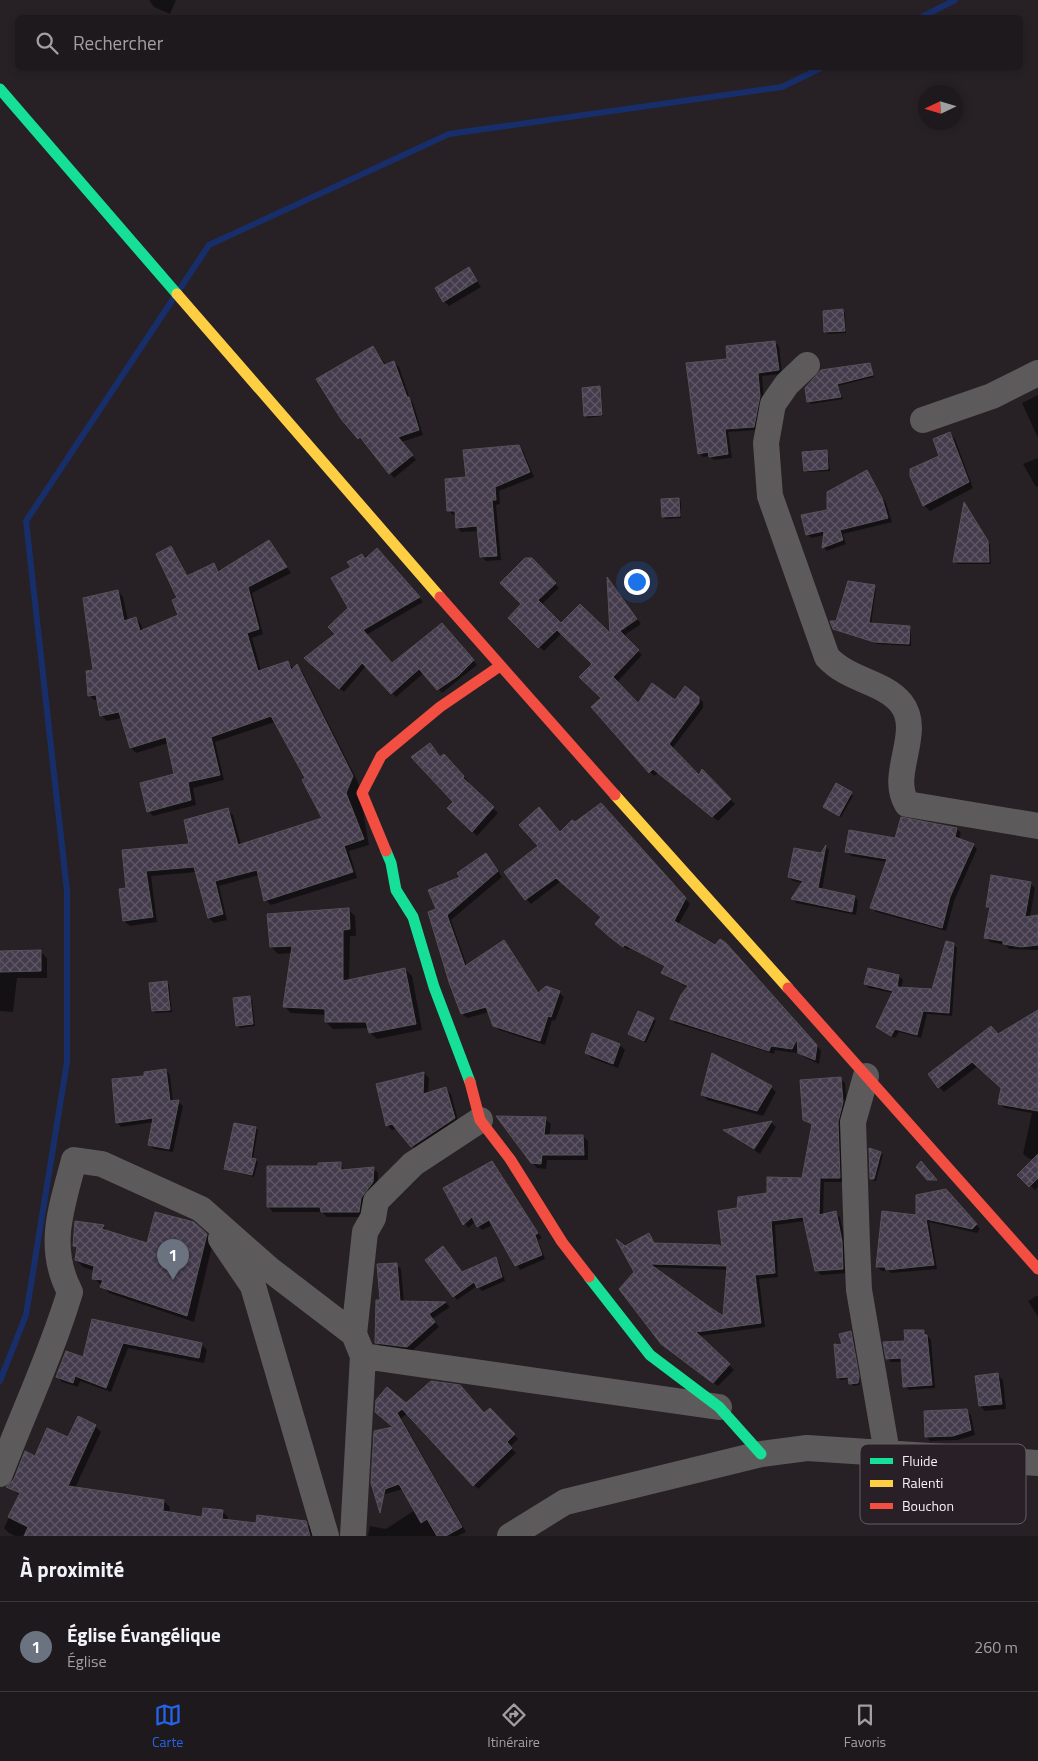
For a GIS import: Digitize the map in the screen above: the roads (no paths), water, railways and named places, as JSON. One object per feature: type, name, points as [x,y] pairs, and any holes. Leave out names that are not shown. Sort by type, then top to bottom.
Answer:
[{"type":"street","points":[[0,89],[500,666],[1038,1269]]},
{"type":"street","points":[[807,366],[787,384],[773,404],[766,443],[770,496],[827,657],[837,668],[884,690],[901,703],[907,716],[908,729],[901,793],[907,804],[1038,826]]},
{"type":"street","points":[[923,420],[992,396],[1038,373]]},
{"type":"street","points":[[500,666],[440,707],[387,750],[381,756],[362,793],[391,863],[396,890],[413,917],[434,987],[466,1068],[480,1120],[510,1159],[562,1242],[650,1355],[718,1407],[761,1454]]},
{"type":"street","points":[[866,1076],[853,1122],[859,1290],[885,1444]]},
{"type":"street","points":[[353,1536],[361,1248],[364,1232],[373,1218],[376,1201],[412,1164],[480,1120]]},
{"type":"street","points":[[0,1474],[20,1421],[54,1342],[70,1292],[60,1272],[57,1226],[74,1160],[102,1164],[201,1209],[359,1345],[718,1407]]},
{"type":"street","points":[[201,1209],[252,1286],[326,1536]]},
{"type":"street","points":[[510,1536],[565,1502],[761,1454],[807,1448],[860,1451]]},
{"type":"waterway","points":[[926,15],[955,0]]},
{"type":"waterway","points":[[181,287],[209,245],[449,134],[782,87],[817,70]]},
{"type":"waterway","points":[[0,1381],[26,1315],[67,1062],[67,891],[26,521],[173,299]]},
{"type":"place","name":"Église Évangélique","points":[[173,1280]]}]
